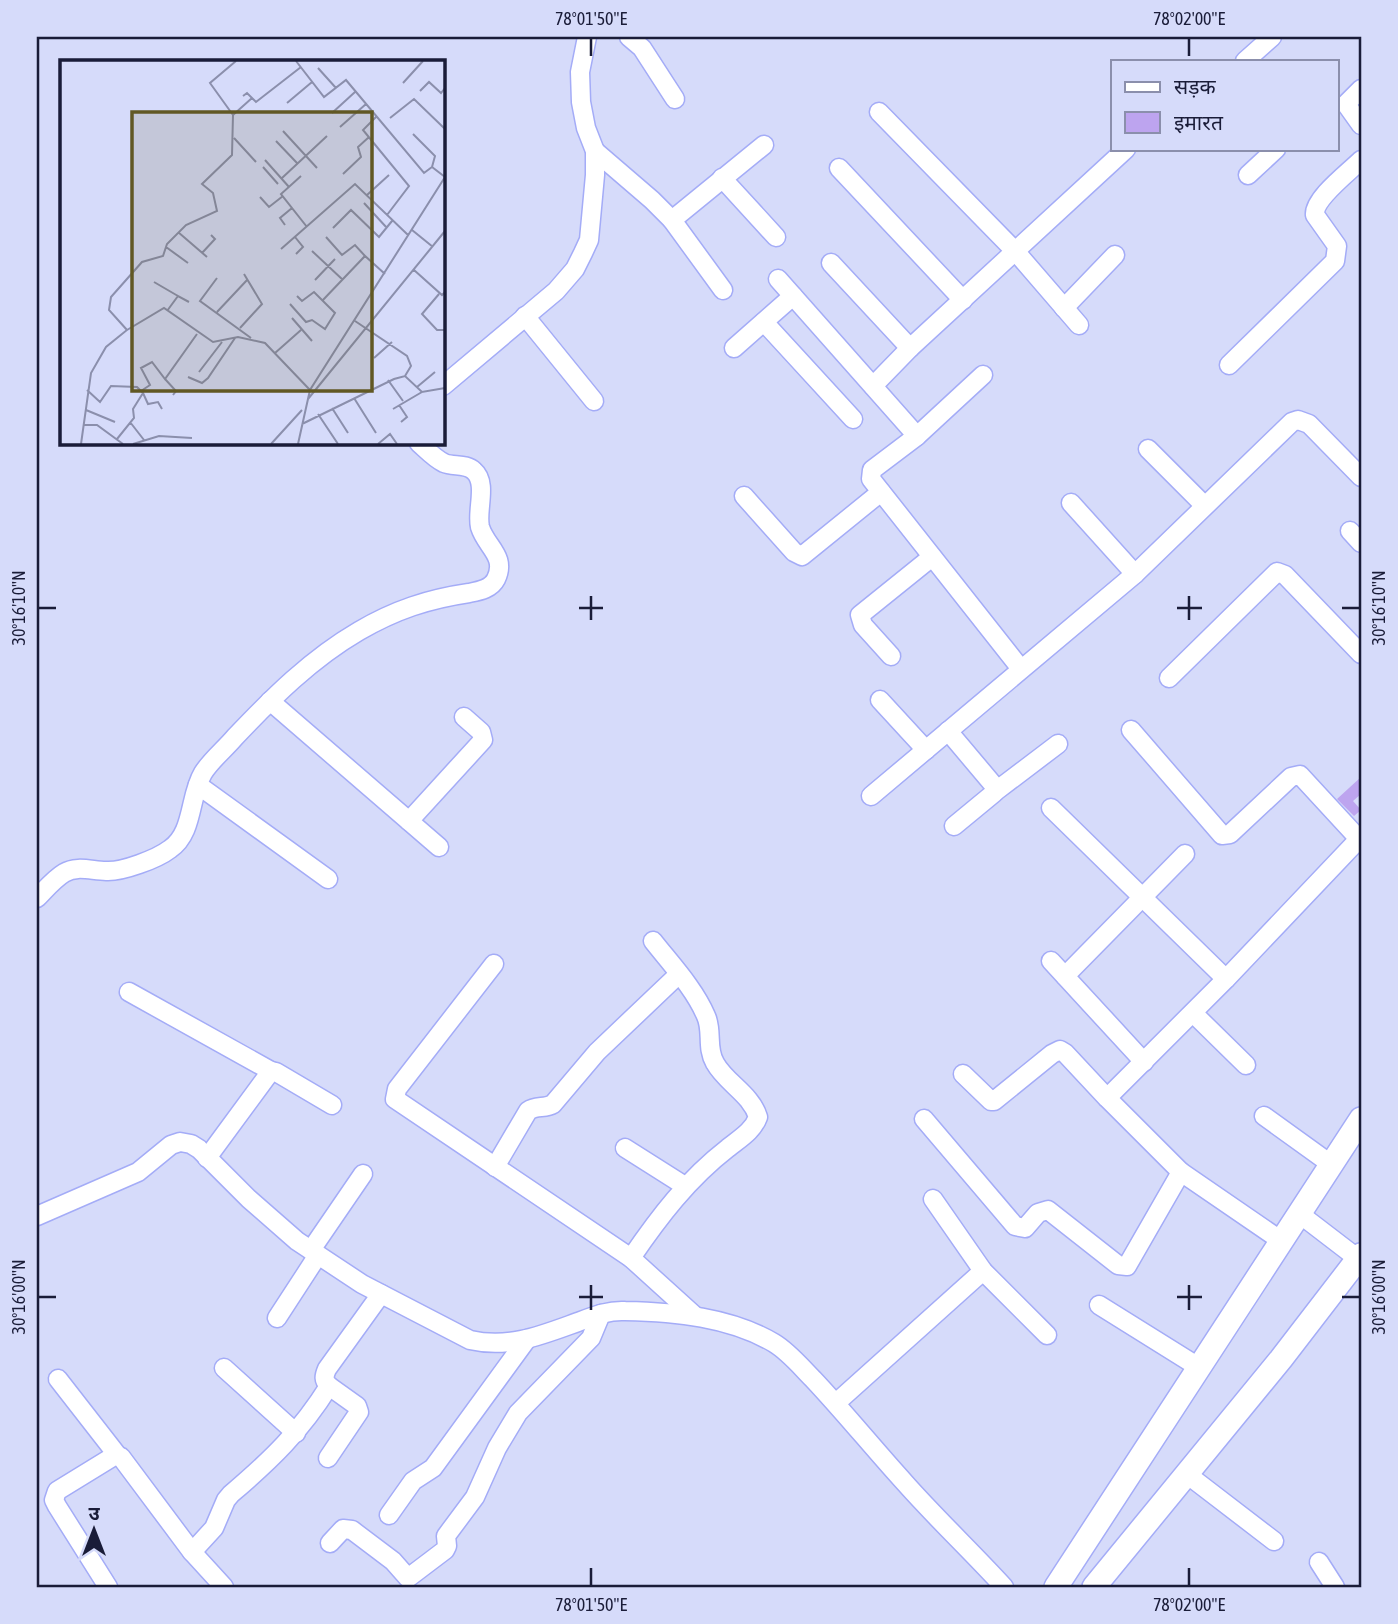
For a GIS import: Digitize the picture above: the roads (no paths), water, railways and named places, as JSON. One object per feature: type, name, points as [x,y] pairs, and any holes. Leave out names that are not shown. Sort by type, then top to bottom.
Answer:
[{"type":"street","points":[[444,385],[556,290],[575,269],[583,253],[591,226],[596,175],[595,151],[586,128],[579,72],[587,37]]},
{"type":"street","points":[[629,37],[642,48],[674,99]]},
{"type":"street","points":[[1246,60],[1272,37]]},
{"type":"street","points":[[1361,89],[1341,102],[1361,125]]},
{"type":"street","points":[[879,112],[1016,252],[1079,325]]},
{"type":"street","points":[[672,220],[764,145]]},
{"type":"street","points":[[873,386],[910,348],[1125,150]]},
{"type":"street","points":[[1248,175],[1275,150]]},
{"type":"street","points":[[595,151],[672,220],[723,290]]},
{"type":"street","points":[[1229,365],[1335,261],[1338,255],[1337,246],[1314,210],[1319,201],[1361,160]]},
{"type":"street","points":[[839,168],[963,300]]},
{"type":"street","points":[[722,178],[776,237]]},
{"type":"street","points":[[1064,308],[1115,255]]},
{"type":"street","points":[[831,263],[910,348]]},
{"type":"street","points":[[778,279],[917,436]]},
{"type":"street","points":[[734,348],[793,296]]},
{"type":"street","points":[[525,316],[594,401]]},
{"type":"street","points":[[764,322],[853,419]]},
{"type":"street","points":[[983,375],[917,436],[872,470],[871,479],[1021,669]]},
{"type":"street","points":[[871,796],[1135,574],[1292,422],[1298,420],[1309,424],[1361,477]]},
{"type":"street","points":[[37,898],[63,873],[71,870],[122,869],[171,849],[180,841],[186,828],[205,769],[270,701],[313,661],[396,611],[430,599],[480,591],[492,585],[497,578],[500,561],[481,529],[480,480],[476,472],[468,467],[445,464],[420,444]]},
{"type":"street","points":[[1148,449],[1204,505]]},
{"type":"street","points":[[744,496],[794,552],[802,556],[881,492]]},
{"type":"street","points":[[1071,503],[1135,574]]},
{"type":"street","points":[[891,656],[863,625],[860,615],[932,557]]},
{"type":"street","points":[[1169,678],[1277,572],[1285,575],[1361,654]]},
{"type":"street","points":[[880,700],[926,750]]},
{"type":"street","points":[[270,701],[439,847]]},
{"type":"street","points":[[409,821],[482,740],[483,734],[464,717]]},
{"type":"street","points":[[1107,1098],[1360,840],[1300,775],[1291,777],[1230,834],[1222,835],[1132,730]]},
{"type":"street","points":[[948,731],[995,786],[996,791]]},
{"type":"street","points":[[954,826],[1058,744]]},
{"type":"street","points":[[198,785],[328,879]]},
{"type":"street","points":[[1051,808],[1226,979]]},
{"type":"street","points":[[1065,976],[1185,854]]},
{"type":"street","points":[[631,1258],[659,1217],[685,1186],[750,1130],[758,1117],[751,1102],[718,1069],[712,1059],[707,1016],[680,974],[653,941]]},
{"type":"street","points":[[1051,961],[1144,1062]]},
{"type":"street","points":[[494,964],[395,1094],[398,1102],[631,1258],[695,1316]]},
{"type":"street","points":[[495,1167],[528,1111],[533,1107],[548,1107],[553,1104],[597,1052],[680,974]]},
{"type":"street","points":[[129,992],[332,1105]]},
{"type":"street","points":[[1193,1013],[1246,1065]]},
{"type":"street","points":[[963,1074],[990,1101],[994,1101],[1052,1054],[1059,1050],[1065,1053],[1181,1172],[1283,1242]]},
{"type":"street","points":[[207,1158],[271,1071]]},
{"type":"street","points":[[1264,1116],[1332,1165]]},
{"type":"street","points":[[924,1119],[1015,1226],[1026,1228],[1038,1213],[1048,1210],[1123,1267],[1130,1262],[1181,1172]]},
{"type":"street","points":[[1056,1587],[1301,1215],[1361,1119]]},
{"type":"street","points":[[37,1216],[138,1172],[171,1145],[180,1142],[191,1144],[249,1199],[314,1253],[381,1294],[470,1340],[489,1344],[527,1339],[601,1314],[628,1311],[695,1316],[745,1330],[777,1345],[792,1357],[905,1483],[1004,1587]]},
{"type":"street","points":[[625,1148],[685,1186]]},
{"type":"street","points":[[277,1318],[363,1174]]},
{"type":"street","points":[[933,1199],[983,1271],[1046,1335]]},
{"type":"street","points":[[1094,1587],[1188,1475],[1360,1258],[1301,1215]]},
{"type":"street","points":[[836,1403],[983,1271]]},
{"type":"street","points":[[328,1458],[359,1412],[356,1406],[328,1386],[324,1376],[381,1294]]},
{"type":"street","points":[[1099,1305],[1200,1368]]},
{"type":"street","points":[[330,1542],[342,1529],[352,1530],[393,1561],[408,1577],[446,1550],[446,1536],[475,1497],[497,1448],[518,1413],[591,1338],[601,1314]]},
{"type":"street","points":[[389,1515],[417,1476],[429,1473],[433,1468],[527,1339]]},
{"type":"street","points":[[224,1368],[296,1433]]},
{"type":"street","points":[[58,1379],[122,1458],[192,1552],[224,1587]]},
{"type":"street","points":[[192,1552],[214,1528],[226,1500],[296,1433],[328,1386]]},
{"type":"street","points":[[108,1587],[54,1500],[57,1491],[118,1456]]},
{"type":"street","points":[[1188,1475],[1274,1541]]},
{"type":"street","points":[[1319,1562],[1335,1587]]}]
